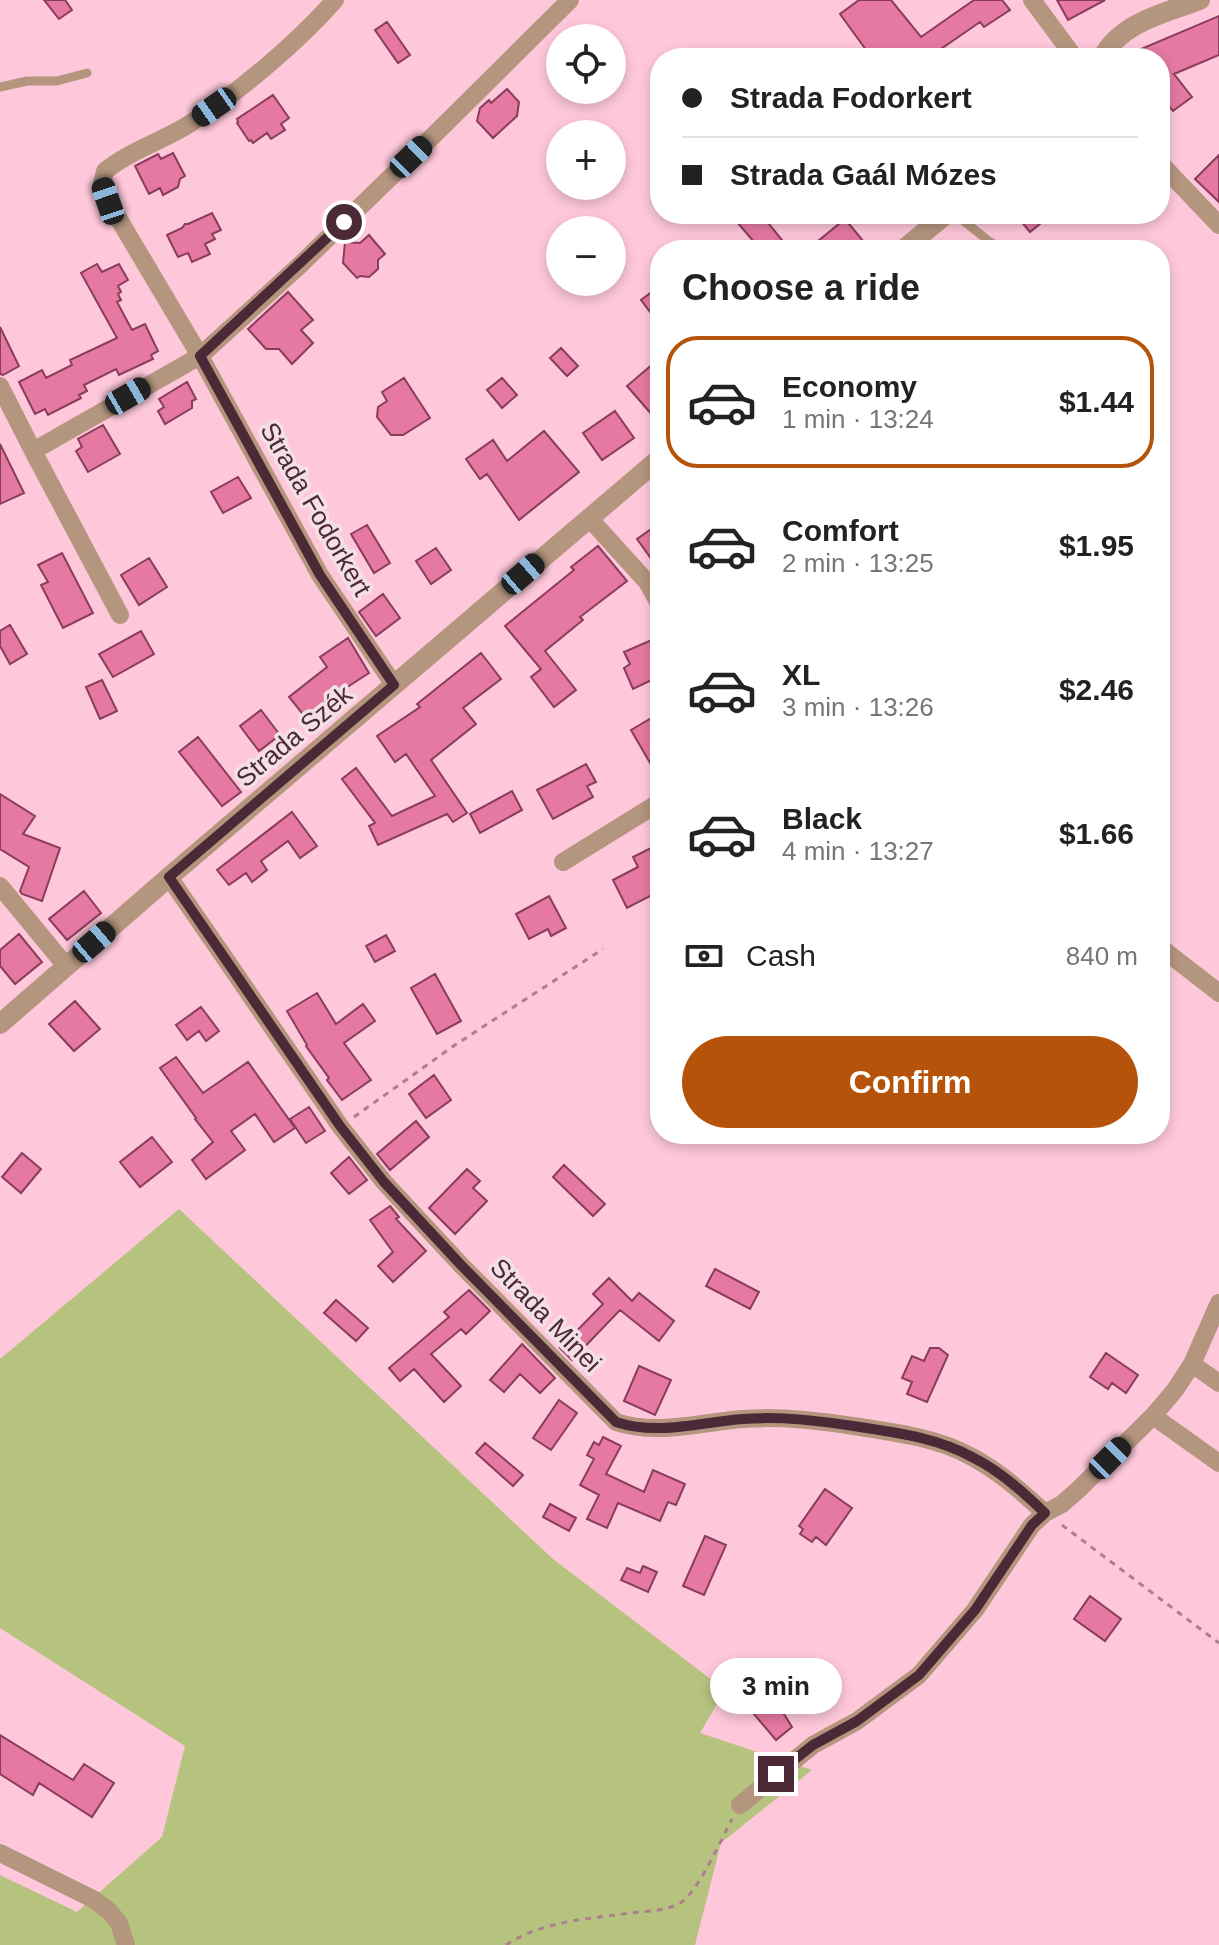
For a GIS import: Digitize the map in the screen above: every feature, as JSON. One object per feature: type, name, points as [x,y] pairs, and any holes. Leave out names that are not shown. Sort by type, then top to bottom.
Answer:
[{"type":"street","name":"Strada Fodorkert","points":[[335,0],[239,89],[189,125],[120,159],[105,171],[102,184],[108,201],[200,356],[320,575],[394,685]]},
{"type":"street","points":[[33,451],[200,356],[311,254],[570,0]]},
{"type":"street","points":[[1032,0],[1068,48]]},
{"type":"street","points":[[1108,48],[1135,24],[1200,0]]},
{"type":"street","points":[[1170,174],[1219,225]]},
{"type":"street","points":[[915,240],[934,224]]},
{"type":"street","points":[[0,386],[120,615]]},
{"type":"street","name":"Strada Szék","points":[[0,1024],[650,466]]},
{"type":"street","points":[[589,518],[650,587]]},
{"type":"street","points":[[563,862],[650,808]]},
{"type":"street","name":"Strada Minei","points":[[169,877],[340,1126],[384,1182],[616,1422],[633,1428],[660,1429],[744,1419],[791,1418],[910,1434],[942,1443],[972,1457],[1009,1479],[1045,1513]]},
{"type":"street","points":[[0,886],[66,966]]},
{"type":"street","points":[[1170,955],[1219,993]]},
{"type":"street","points":[[740,1805],[813,1745],[857,1721],[919,1675],[975,1610],[1032,1525],[1079,1489],[1175,1390],[1192,1364],[1219,1303]]},
{"type":"street","points":[[1192,1364],[1219,1383]]},
{"type":"street","points":[[1153,1416],[1219,1463]]},
{"type":"street","points":[[0,1853],[93,1899],[119,1923],[126,1945]]},
{"type":"lane","points":[[0,87],[27,81],[57,81],[87,73]]},
{"type":"lane","points":[[968,224],[988,240]]},
{"type":"path","points":[[340,1126],[455,1045],[603,949]]},
{"type":"path","points":[[1045,1513],[1219,1643]]},
{"type":"path","points":[[506,1945],[567,1920],[663,1909],[682,1903],[695,1888],[740,1805]]},
{"type":"path","points":[[517,1945],[518,1938]]},
{"type":"green space","points":[[179,1209],[553,1559],[725,1690],[700,1733],[812,1770],[721,1843],[695,1945],[0,1945],[0,1875],[77,1912],[162,1837],[185,1746],[0,1628],[0,1359]]},
{"type":"building","points":[[44,0],[65,0],[72,10],[59,19]]},
{"type":"building","points":[[859,0],[891,0],[921,37],[974,0],[1002,0],[1010,10],[984,27],[980,22],[942,48],[865,48],[840,14]]},
{"type":"building","points":[[1057,0],[1105,0],[1068,20]]},
{"type":"building","points":[[1219,16],[1219,55],[1174,74],[1192,97],[1173,111],[1170,107],[1170,48],[1144,48]]},
{"type":"building","points":[[387,22],[410,55],[398,63],[375,30]]},
{"type":"building","points":[[507,89],[519,102],[517,116],[493,138],[477,121],[480,108]]},
{"type":"building","points":[[273,95],[289,118],[281,124],[285,130],[271,139],[267,133],[253,143],[237,119]]},
{"type":"building","points":[[173,153],[185,176],[180,179],[178,187],[163,195],[160,188],[149,194],[135,166],[158,154],[161,159]]},
{"type":"building","points":[[1219,155],[1219,202],[1195,179]]},
{"type":"building","points":[[212,213],[221,230],[212,234],[215,239],[205,244],[210,254],[192,262],[188,253],[178,257],[167,235]]},
{"type":"building","points":[[739,224],[769,224],[782,240],[752,240]]},
{"type":"building","points":[[839,224],[849,224],[862,240],[819,240]]},
{"type":"building","points":[[1023,224],[1040,224],[1030,232]]},
{"type":"building","points":[[369,235],[385,254],[378,260],[378,269],[369,277],[357,278],[343,263],[345,242],[360,243]]},
{"type":"building","points":[[97,264],[102,272],[119,264],[128,280],[118,286],[121,300],[117,302],[132,330],[145,324],[158,351],[151,355],[153,359],[119,375],[116,369],[84,385],[87,391],[79,395],[81,398],[48,415],[45,409],[35,414],[19,382],[42,370],[46,378],[72,365],[70,360],[117,338],[81,273]]},
{"type":"building","points":[[288,292],[313,320],[301,330],[313,343],[292,364],[279,349],[266,349],[248,329]]},
{"type":"building","points":[[650,293],[650,312],[641,300]]},
{"type":"building","points":[[0,327],[19,366],[3,375],[0,374]]},
{"type":"building","points":[[561,348],[578,366],[567,376],[550,358]]},
{"type":"building","points":[[650,366],[650,412],[627,386]]},
{"type":"building","points":[[404,378],[430,418],[403,435],[391,435],[377,417],[378,407],[387,401],[382,392]]},
{"type":"building","points":[[502,378],[517,395],[502,408],[487,390]]},
{"type":"building","points":[[187,382],[196,399],[192,401],[192,408],[165,424],[158,411],[164,407],[159,399]]},
{"type":"building","points":[[615,411],[634,438],[602,460],[583,433]]},
{"type":"building","points":[[103,425],[120,454],[88,472],[76,451],[82,447],[78,439]]},
{"type":"building","points":[[544,431],[579,472],[519,520],[487,474],[480,479],[466,459],[493,440],[507,461]]},
{"type":"building","points":[[0,444],[24,493],[0,504]]},
{"type":"building","points":[[238,477],[251,498],[223,513],[211,492]]},
{"type":"building","points":[[367,525],[390,563],[374,573],[351,534]]},
{"type":"building","points":[[650,530],[650,557],[637,539]]},
{"type":"building","points":[[598,546],[627,581],[580,617],[583,620],[545,651],[576,690],[554,707],[531,677],[541,669],[505,626],[574,570],[571,567]]},
{"type":"building","points":[[436,548],[451,570],[431,584],[416,561]]},
{"type":"building","points":[[62,553],[93,613],[63,628],[41,585],[48,582],[38,565]]},
{"type":"building","points":[[149,558],[167,587],[139,605],[121,575]]},
{"type":"building","points":[[383,594],[400,618],[376,636],[359,612]]},
{"type":"building","points":[[10,625],[27,654],[10,664],[0,646],[0,631]]},
{"type":"building","points":[[141,631],[154,654],[113,677],[99,654]]},
{"type":"building","points":[[348,638],[369,673],[306,718],[289,697],[327,667],[320,657]]},
{"type":"building","points":[[650,641],[650,681],[633,689],[624,668],[630,664],[624,652]]},
{"type":"building","points":[[481,653],[501,679],[463,708],[476,724],[431,760],[467,813],[453,822],[447,814],[378,845],[369,826],[375,823],[342,779],[356,768],[392,816],[435,796],[406,754],[395,762],[377,736],[420,707],[417,704]]},
{"type":"building","points":[[102,680],[117,711],[100,719],[86,687]]},
{"type":"building","points":[[261,710],[280,735],[259,751],[240,726]]},
{"type":"building","points":[[650,719],[650,763],[631,730]]},
{"type":"building","points":[[198,737],[241,792],[222,806],[179,752]]},
{"type":"building","points":[[586,764],[596,782],[587,786],[593,797],[553,819],[537,790]]},
{"type":"building","points":[[512,791],[522,810],[480,833],[470,814]]},
{"type":"building","points":[[0,794],[35,816],[23,834],[60,848],[42,901],[20,891],[29,867],[0,849]]},
{"type":"building","points":[[292,812],[317,846],[300,858],[288,841],[261,861],[267,870],[252,882],[246,873],[229,885],[217,870]]},
{"type":"building","points":[[650,848],[650,896],[627,908],[613,880],[638,867],[633,857]]},
{"type":"building","points":[[84,891],[101,913],[67,940],[49,919]]},
{"type":"building","points":[[549,896],[566,928],[551,936],[548,929],[529,939],[516,914]]},
{"type":"building","points":[[19,934],[42,962],[15,984],[0,966],[0,950]]},
{"type":"building","points":[[386,935],[395,951],[375,962],[366,946]]},
{"type":"building","points":[[435,974],[461,1021],[437,1034],[411,988]]},
{"type":"building","points":[[317,993],[336,1024],[363,1004],[375,1021],[344,1043],[371,1080],[342,1100],[287,1011]]},
{"type":"building","points":[[75,1001],[100,1029],[74,1051],[49,1024]]},
{"type":"building","points":[[201,1007],[219,1031],[206,1041],[199,1031],[187,1040],[176,1025]]},
{"type":"building","points":[[176,1057],[203,1093],[248,1062],[295,1128],[274,1142],[255,1114],[231,1131],[245,1150],[206,1179],[192,1160],[213,1142],[160,1068]]},
{"type":"building","points":[[434,1075],[451,1100],[426,1118],[409,1094]]},
{"type":"building","points":[[309,1107],[325,1131],[306,1143],[290,1119]]},
{"type":"building","points":[[416,1121],[429,1137],[390,1170],[377,1154]]},
{"type":"building","points":[[152,1137],[172,1162],[140,1187],[120,1162]]},
{"type":"building","points":[[22,1153],[41,1169],[21,1193],[2,1177]]},
{"type":"building","points":[[349,1157],[367,1180],[349,1194],[331,1173]]},
{"type":"building","points":[[564,1165],[605,1204],[593,1216],[553,1177]]},
{"type":"building","points":[[467,1169],[480,1181],[473,1188],[487,1201],[455,1234],[429,1208]]},
{"type":"building","points":[[390,1206],[399,1217],[396,1219],[426,1251],[393,1282],[378,1266],[393,1252],[370,1220]]},
{"type":"building","points":[[715,1269],[759,1292],[750,1309],[706,1286]]},
{"type":"building","points":[[609,1278],[632,1301],[639,1293],[674,1321],[659,1341],[620,1310],[572,1360],[560,1348],[603,1304],[593,1294]]},
{"type":"building","points":[[469,1290],[490,1311],[466,1334],[461,1329],[431,1354],[461,1386],[444,1402],[414,1369],[400,1381],[389,1368],[449,1317],[444,1312]]},
{"type":"building","points":[[336,1300],[368,1328],[356,1341],[324,1313]]},
{"type":"building","points":[[522,1344],[555,1378],[540,1393],[520,1374],[504,1392],[490,1380]]},
{"type":"building","points":[[930,1348],[939,1348],[948,1355],[927,1402],[907,1394],[912,1382],[902,1378],[912,1356],[924,1361]]},
{"type":"building","points":[[1106,1353],[1138,1375],[1126,1393],[1112,1383],[1108,1389],[1090,1377]]},
{"type":"building","points":[[639,1366],[671,1380],[655,1415],[624,1401]]},
{"type":"building","points":[[559,1400],[577,1413],[551,1450],[533,1438]]},
{"type":"building","points":[[603,1437],[621,1446],[606,1474],[644,1492],[653,1470],[685,1484],[676,1505],[668,1502],[660,1521],[618,1503],[607,1528],[587,1519],[599,1495],[580,1485],[594,1459],[587,1455],[594,1442],[599,1445]]},
{"type":"building","points":[[485,1443],[523,1475],[513,1486],[476,1453]]},
{"type":"building","points":[[825,1489],[852,1508],[826,1545],[816,1537],[812,1542],[800,1534],[803,1529],[799,1526]]},
{"type":"building","points":[[550,1504],[576,1518],[569,1531],[543,1517]]},
{"type":"building","points":[[705,1536],[726,1545],[704,1595],[683,1586]]},
{"type":"building","points":[[643,1566],[657,1572],[648,1592],[621,1580],[627,1568],[640,1573]]},
{"type":"building","points":[[1090,1596],[1121,1619],[1105,1641],[1074,1619]]},
{"type":"building","points":[[757,1662],[775,1673],[771,1682],[795,1700],[784,1714],[792,1727],[776,1740],[753,1713],[758,1706],[738,1696]]},
{"type":"building","points":[[0,1735],[73,1780],[84,1764],[114,1783],[92,1817],[39,1783],[33,1795],[0,1774]]},
{"type":"route","points":[[344,222],[200,356],[320,575],[394,685],[169,877],[340,1126],[384,1182],[616,1422],[633,1428],[660,1429],[744,1419],[791,1418],[910,1434],[942,1443],[972,1457],[1009,1479],[1045,1513],[1032,1525],[975,1610],[919,1675],[857,1721],[813,1745],[776,1774]]}]
